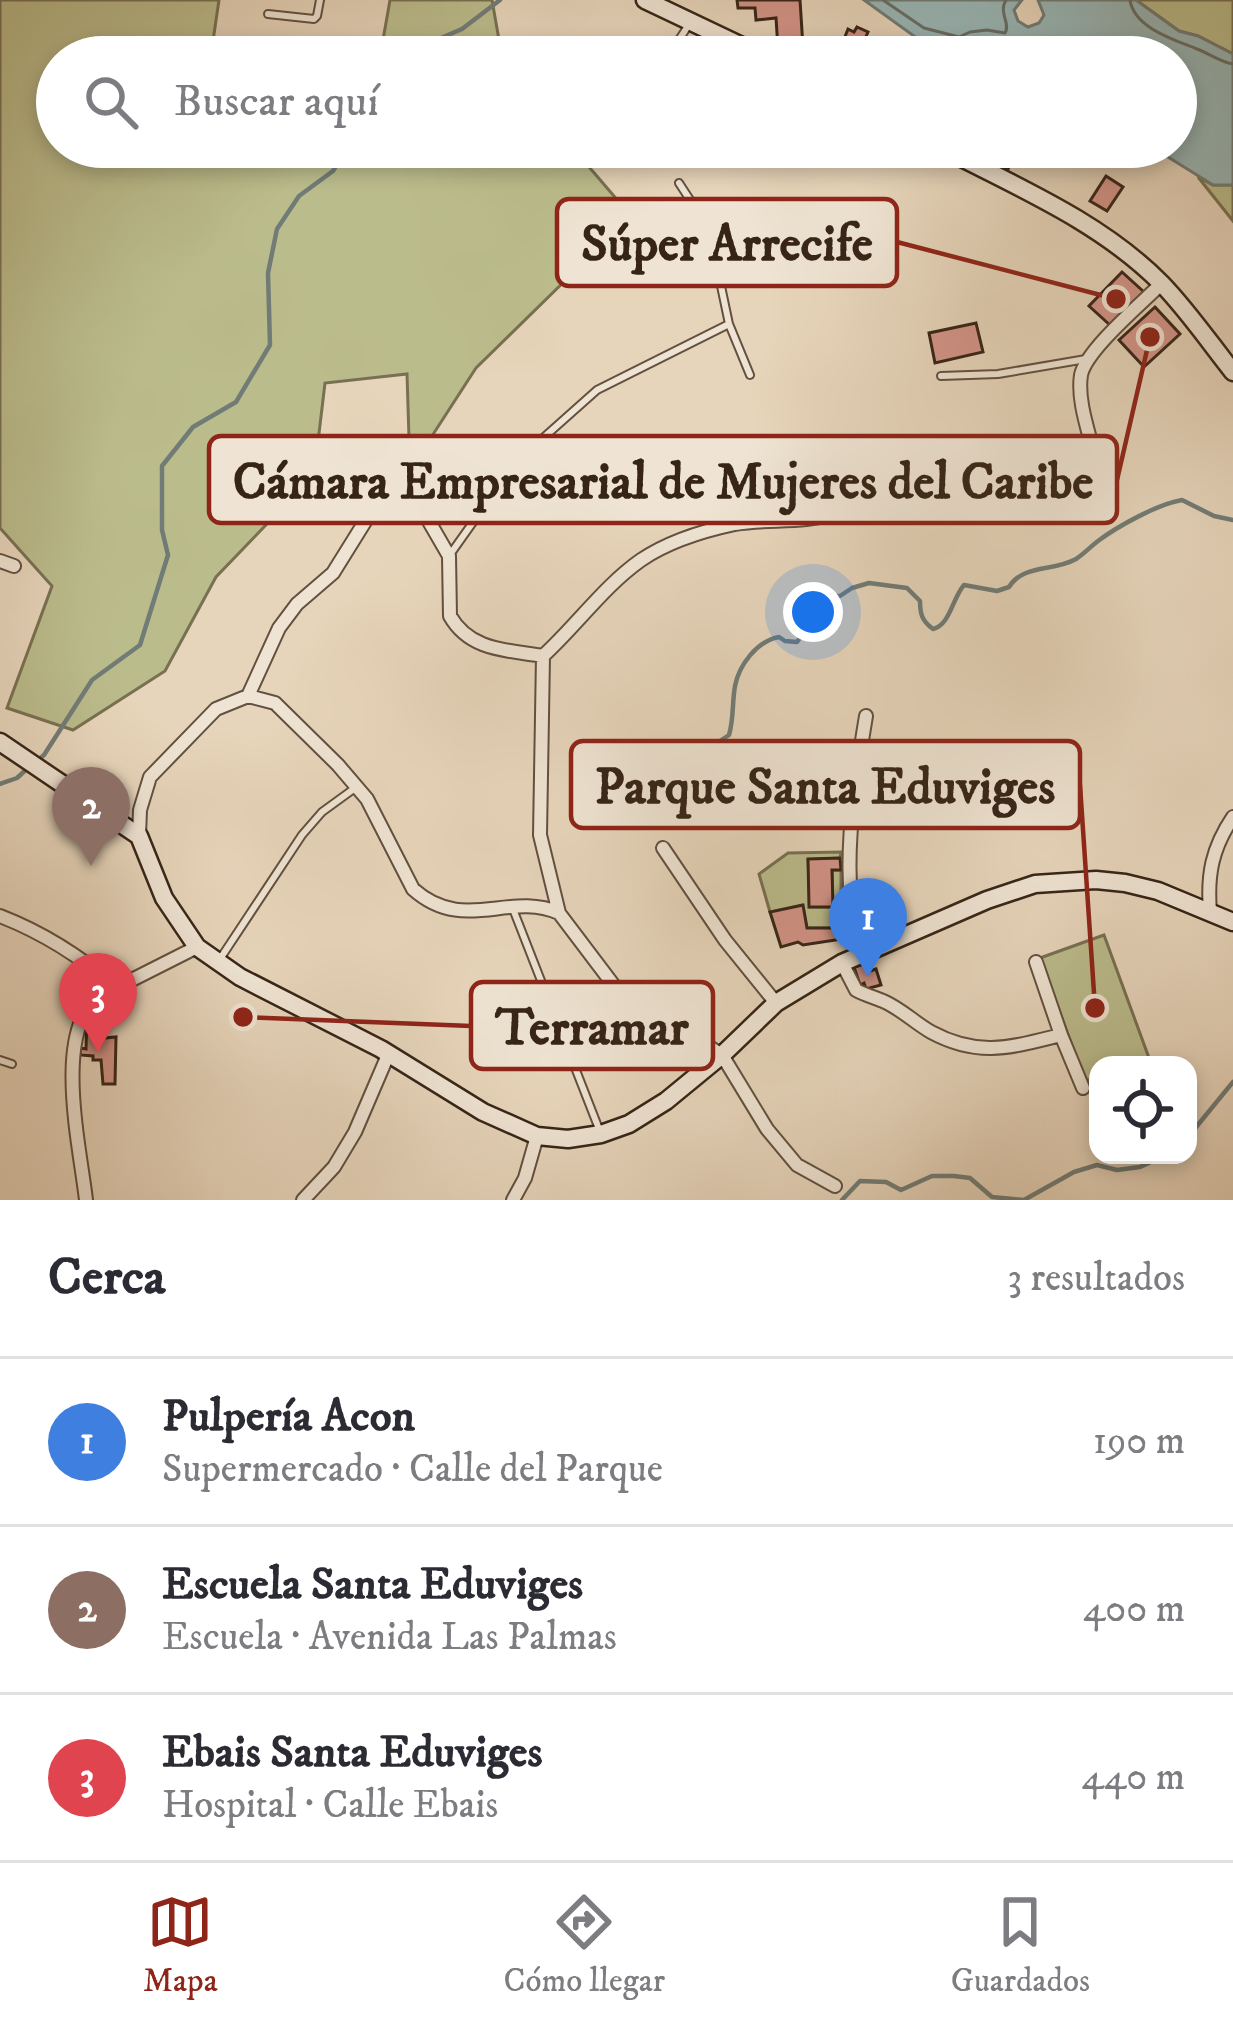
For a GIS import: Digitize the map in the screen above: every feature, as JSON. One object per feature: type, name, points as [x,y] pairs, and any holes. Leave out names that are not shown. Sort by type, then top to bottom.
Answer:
[{"type":"street","points":[[645,0],[723,36]]},
{"type":"street","points":[[980,168],[1078,219],[1119,248],[1161,284],[1233,372]]},
{"type":"street","points":[[836,1186],[797,1165],[767,1129],[722,1055],[615,987],[559,913],[540,835],[542,656],[640,561],[705,531],[836,513],[908,454],[1012,469],[1088,469],[1095,458],[1081,399],[1086,359],[1161,284]]},
{"type":"street","points":[[248,696],[279,628],[297,604],[333,573],[398,472],[411,472],[417,479],[427,518],[449,556],[450,616],[464,635],[480,645],[542,656]]},
{"type":"street","points":[[559,913],[532,906],[460,911],[425,900],[413,890],[367,799],[275,703],[248,696],[216,709],[173,750],[150,777],[140,810],[139,836],[164,898],[196,947],[240,977],[388,1055],[483,1112],[536,1136],[568,1139],[629,1124],[722,1055],[776,1003],[842,963],[1035,884],[1125,883],[1158,891],[1233,922]]},
{"type":"street","points":[[860,953],[851,912],[851,804],[866,716]]},
{"type":"street","points":[[0,742],[139,836]]},
{"type":"street","points":[[1210,911],[1207,877],[1233,817]]},
{"type":"street","points":[[663,848],[725,940],[776,1003]]},
{"type":"street","points":[[0,916],[36,930],[116,987]]},
{"type":"street","points":[[86,1200],[72,1066],[74,1039],[87,1005],[196,947]]},
{"type":"street","points":[[1036,962],[1083,1088]]},
{"type":"street","points":[[842,963],[856,990],[967,1047],[1008,1048],[1061,1034]]},
{"type":"street","points":[[303,1200],[334,1167],[355,1132],[388,1055]]},
{"type":"street","points":[[513,1200],[525,1178],[536,1136]]},
{"type":"lane","points":[[268,14],[314,19],[320,0]]},
{"type":"lane","points":[[683,36],[691,20]]},
{"type":"lane","points":[[679,183],[709,229],[729,324],[750,375]]},
{"type":"lane","points":[[449,556],[515,464],[597,390],[729,324]]},
{"type":"lane","points":[[941,376],[998,374],[1086,359]]},
{"type":"lane","points":[[1067,471],[1068,500]]},
{"type":"lane","points":[[1001,519],[1056,499],[1110,519]]},
{"type":"lane","points":[[218,962],[302,835],[322,812],[356,787]]},
{"type":"lane","points":[[513,909],[601,1134]]},
{"type":"lane","points":[[0,1060],[12,1064]]},
{"type":"green space","points":[[0,0],[219,0],[214,36],[36,36],[36,168],[590,168],[631,216],[476,368],[410,470],[407,374],[325,383],[314,475],[216,577],[165,671],[73,730],[7,708],[52,586],[0,528]]},
{"type":"green space","points":[[390,0],[492,0],[498,36],[384,36]]},
{"type":"green space","points":[[1136,0],[1233,0],[1233,54],[1179,31]]},
{"type":"green space","points":[[1198,177],[1213,185],[1233,185],[1233,221]]},
{"type":"green space","points":[[841,852],[840,858],[808,860],[810,907],[833,907],[832,870],[841,870],[841,928],[807,928],[802,905],[770,912],[759,874],[788,853]]},
{"type":"green space","points":[[1104,935],[1148,1056],[1089,1056],[1089,1080],[1085,1081],[1040,958]]},
{"type":"water","points":[[864,0],[1022,0],[1014,10],[1018,21],[1028,27],[1044,15],[1038,0],[1136,0],[1179,31],[1198,36],[1233,54],[1233,185],[1213,185],[1186,168],[1197,168],[1197,36],[914,36]]},
{"type":"building","points":[[737,0],[800,0],[802,36],[777,36],[776,18],[756,20],[755,8],[738,8]]},
{"type":"building","points":[[857,27],[868,32],[866,36],[845,36],[848,29],[854,32]]},
{"type":"building","points":[[1106,176],[1123,187],[1107,211],[1090,201]]},
{"type":"building","points":[[1122,272],[1144,292],[1111,326],[1089,306]]},
{"type":"building","points":[[1155,307],[1180,334],[1144,367],[1119,340]]},
{"type":"building","points":[[976,323],[983,352],[935,363],[929,333]]},
{"type":"building","points":[[840,858],[841,870],[832,870],[833,907],[809,907],[808,859]]},
{"type":"building","points":[[803,905],[807,928],[841,928],[842,939],[781,947],[770,912]]},
{"type":"building","points":[[868,963],[870,971],[876,969],[881,985],[866,989],[854,967]]},
{"type":"building","points":[[87,1015],[104,1015],[104,1038],[116,1037],[115,1084],[103,1084],[101,1060],[80,1055],[81,1048],[86,1049]]},
{"type":"waterway","points":[[446,36],[500,0]]},
{"type":"waterway","points":[[38,760],[92,680],[140,645],[168,555],[162,530],[162,466],[193,427],[236,402],[270,345],[268,273],[277,229],[299,196],[335,168]]},
{"type":"waterway","points":[[683,783],[699,755],[729,735],[735,686],[745,662],[771,639],[797,642],[805,631],[804,604],[817,596],[840,596],[869,583],[907,588],[920,601],[922,617],[933,629],[943,622],[964,585],[997,591],[1009,587],[1030,571],[1076,559],[1116,529],[1162,506],[1182,500],[1233,520]]},
{"type":"waterway","points":[[0,784],[29,767]]},
{"type":"waterway","points":[[1197,1126],[1233,1082]]},
{"type":"waterway","points":[[842,1200],[860,1181],[886,1182],[901,1190],[932,1176],[970,1178],[992,1197],[1024,1200],[1074,1172],[1097,1165],[1117,1170],[1146,1164]]},
{"type":"place","name":"Súper Arrecife","points":[[1116,299]]},
{"type":"place","name":"Cámara Empresarial de Mujeres del Caribe","points":[[1150,337]]},
{"type":"place","name":"Escuela Santa Eduviges","points":[[91,866]]},
{"type":"place","name":"Pulpería Acon","points":[[868,977]]},
{"type":"place","name":"Parque Santa Eduviges","points":[[1095,1008]]},
{"type":"place","name":"Terramar","points":[[243,1017]]},
{"type":"place","name":"Ebais Santa Eduviges","points":[[98,1052]]}]
